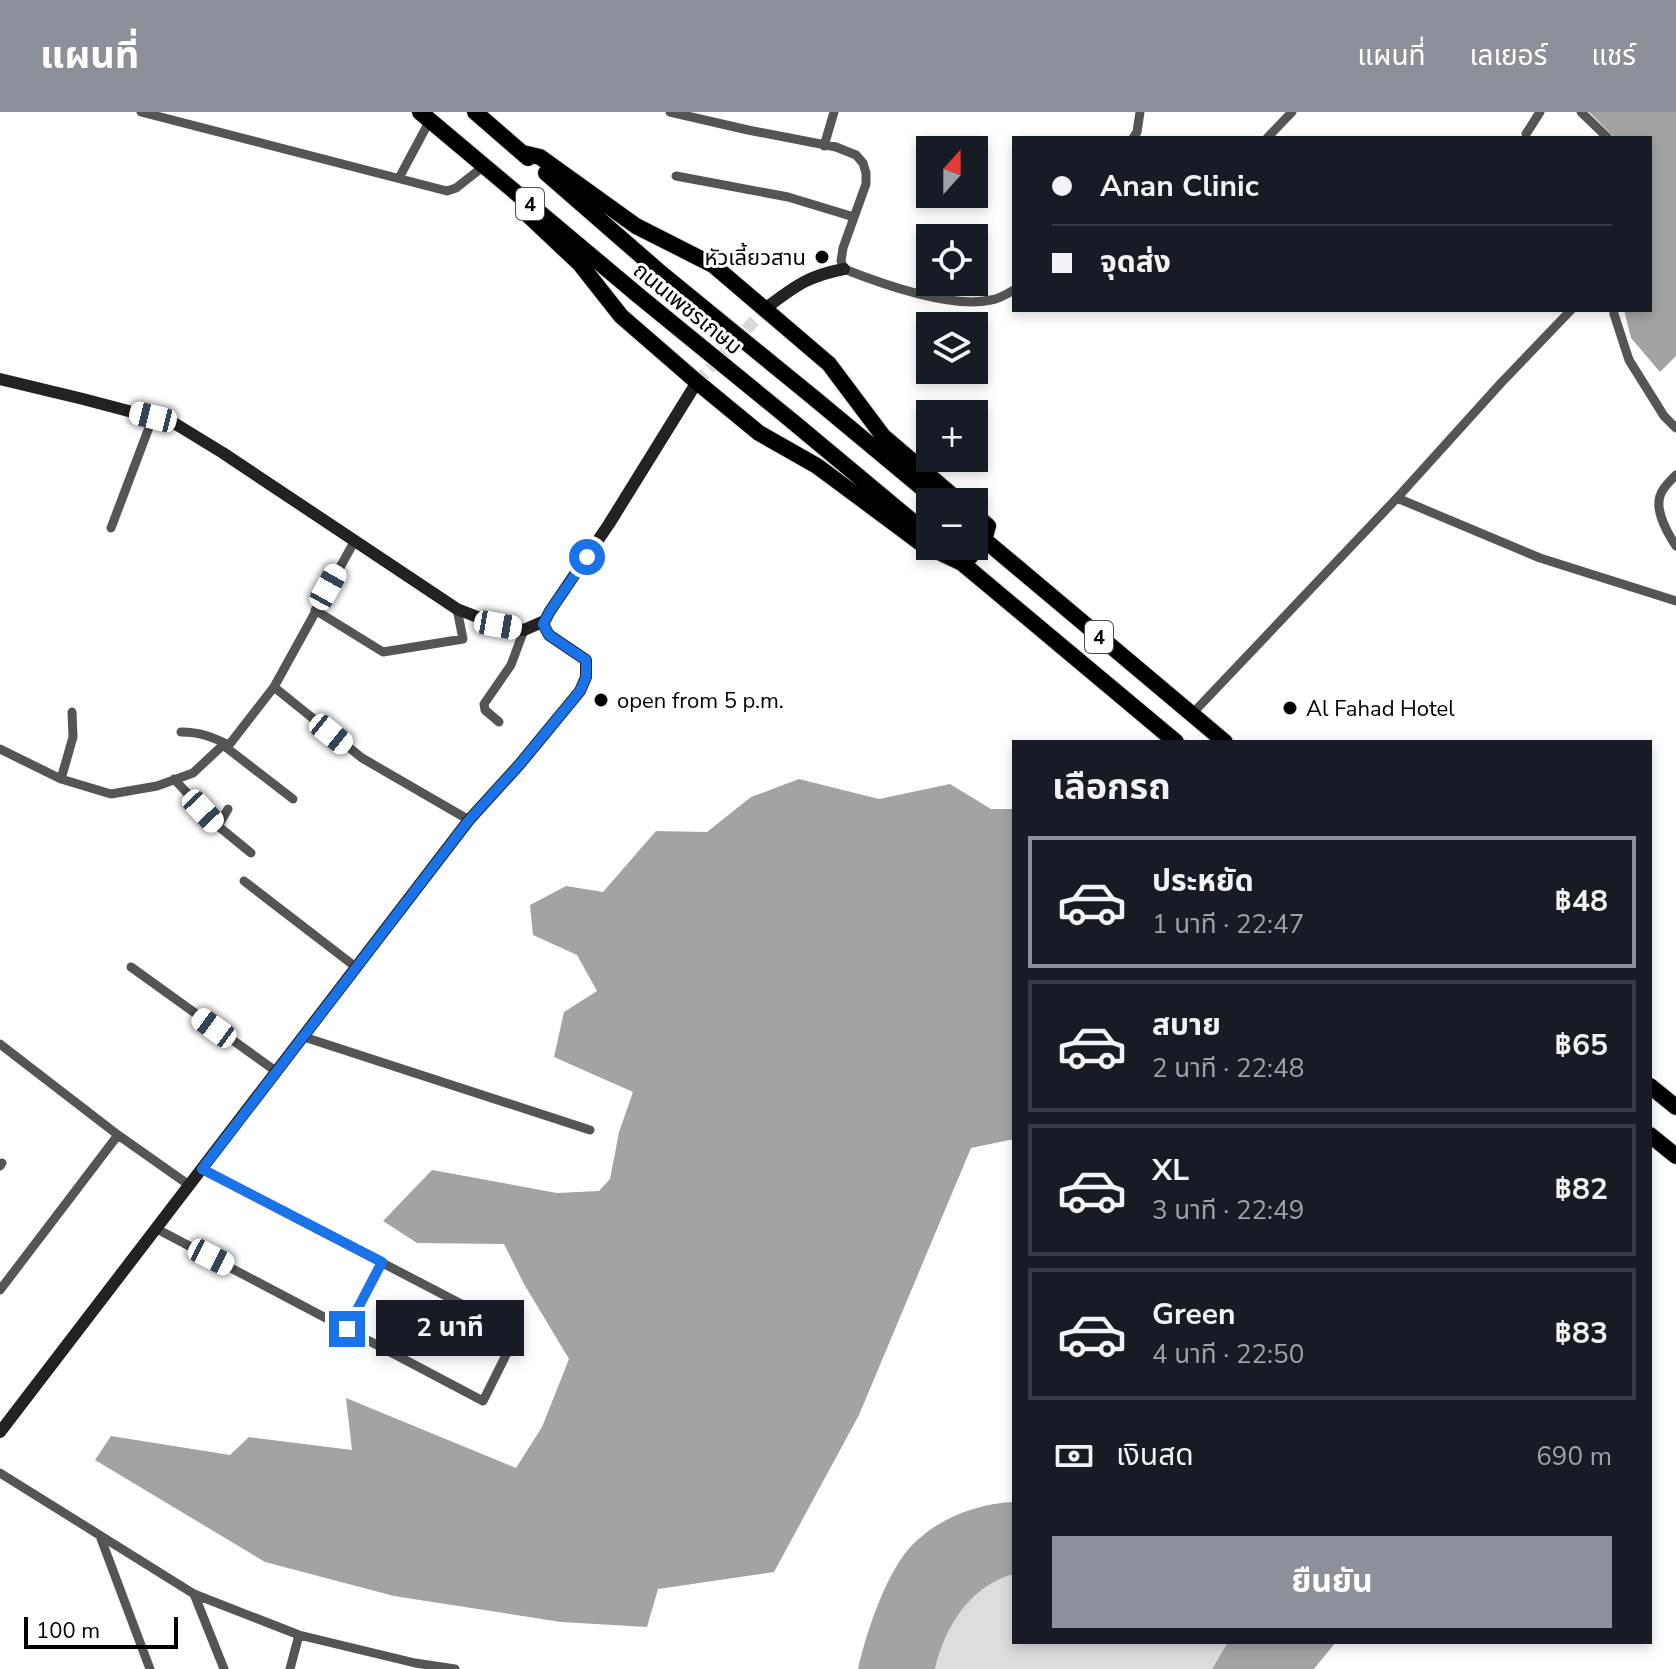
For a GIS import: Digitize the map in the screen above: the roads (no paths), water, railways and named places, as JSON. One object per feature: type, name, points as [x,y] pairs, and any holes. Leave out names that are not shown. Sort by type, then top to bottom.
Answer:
[{"type":"highway","name":"ถนนเพชรเกษม","points":[[475,112],[662,274],[922,488]]},
{"type":"highway","name":"ถนนเพชรเกษม","points":[[425,116],[916,524]]},
{"type":"highway","points":[[523,153],[540,157],[636,226],[713,265],[829,364],[883,436],[944,488]]},
{"type":"highway","points":[[523,198],[528,215],[580,264],[621,316],[759,433],[817,466],[922,544],[964,564],[966,560]]},
{"type":"highway","name":"4","points":[[988,544],[1222,740]]},
{"type":"highway","name":"4","points":[[959,560],[1174,740]]},
{"type":"highway","points":[[1652,1088],[1676,1107]]},
{"type":"highway","points":[[1652,1137],[1676,1156]]},
{"type":"street","points":[[141,112],[447,191],[456,188],[484,166]]},
{"type":"street","points":[[670,112],[856,155],[863,163],[866,184],[843,248],[841,261],[844,269]]},
{"type":"street","points":[[824,146],[834,112]]},
{"type":"street","points":[[1134,136],[1140,112]]},
{"type":"street","points":[[1269,136],[1292,112]]},
{"type":"street","points":[[1526,134],[1540,112]]},
{"type":"street","points":[[1581,112],[1606,136]]},
{"type":"street","points":[[399,178],[425,116]]},
{"type":"street","points":[[676,176],[788,197],[854,217]]},
{"type":"street","points":[[766,308],[798,284],[822,273],[844,269],[959,302],[991,300],[1012,291]]},
{"type":"street","points":[[1191,715],[1569,312]]},
{"type":"street","points":[[1614,312],[1629,360],[1664,416],[1676,428]]},
{"type":"street","points":[[0,379],[174,423],[457,609],[498,625],[524,630],[542,622]]},
{"type":"street","points":[[1,1428],[469,820],[580,691],[586,677],[586,660],[549,635],[543,624],[697,382]]},
{"type":"street","points":[[111,528],[153,417]]},
{"type":"street","points":[[1676,475],[1659,497],[1659,509],[1676,546]]},
{"type":"street","points":[[1397,498],[1540,558],[1676,601]]},
{"type":"street","points":[[0,749],[61,779],[111,794],[157,786],[193,773],[226,745],[274,687],[354,542]]},
{"type":"street","points":[[315,610],[383,652],[463,639],[457,609]]},
{"type":"street","points":[[499,722],[485,710],[484,704],[511,665],[524,630]]},
{"type":"street","points":[[274,687],[362,758],[469,820]]},
{"type":"street","points":[[61,779],[73,737],[72,712]]},
{"type":"street","points":[[181,732],[212,736],[293,799]]},
{"type":"street","points":[[174,779],[218,826],[251,853]]},
{"type":"street","points":[[218,826],[228,809]]},
{"type":"street","points":[[244,881],[357,968]]},
{"type":"street","points":[[131,967],[277,1072]]},
{"type":"street","points":[[304,1037],[590,1130]]},
{"type":"street","points":[[0,1044],[189,1185]]},
{"type":"street","points":[[0,1290],[118,1135]]},
{"type":"street","points":[[157,1229],[483,1401],[517,1333],[202,1169]]},
{"type":"street","points":[[347,1329],[382,1262]]},
{"type":"street","points":[[0,1473],[194,1594],[299,1635],[415,1663],[455,1669]]},
{"type":"street","points":[[100,1536],[150,1669]]},
{"type":"street","points":[[194,1594],[224,1669]]},
{"type":"street","points":[[290,1669],[299,1635]]},
{"type":"tunnel","points":[[697,382],[766,308]]},
{"type":"place","name":"หัวเลี้ยวสาน","points":[[822,257]]},
{"type":"place","name":"open from 5 p.m.","points":[[601,700]]},
{"type":"place","name":"Al Fahad Hotel","points":[[1290,708]]}]
